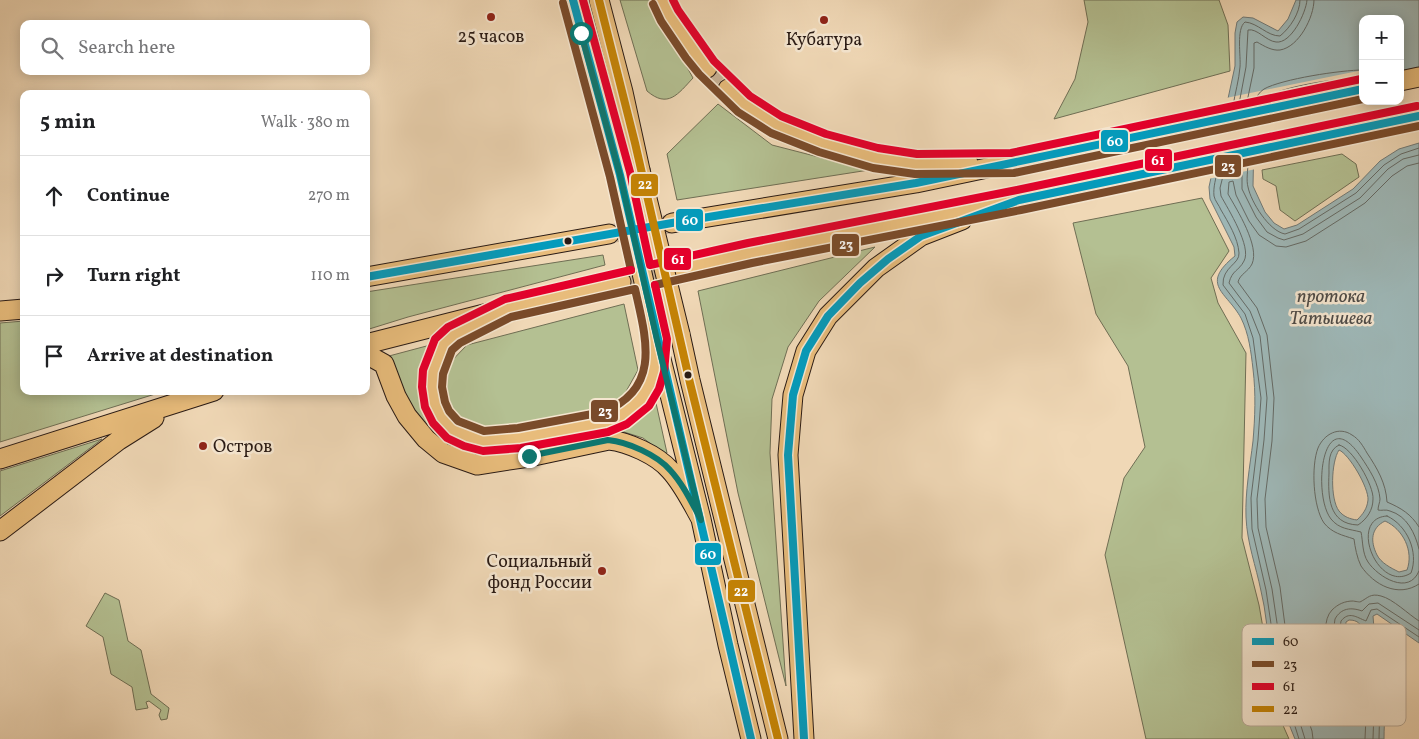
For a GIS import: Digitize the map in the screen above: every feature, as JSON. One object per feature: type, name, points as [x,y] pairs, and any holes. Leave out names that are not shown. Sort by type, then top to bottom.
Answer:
[{"type":"main road","points":[[573,0],[620,175],[751,739]]},
{"type":"main road","points":[[599,0],[623,92],[640,170],[778,739]]},
{"type":"main road","points":[[662,0],[669,15],[707,68]]},
{"type":"main road","points":[[1404,80],[1419,77]]},
{"type":"main road","points":[[728,89],[744,104],[776,125],[823,143],[876,158],[916,164],[1012,163]]},
{"type":"main road","points":[[672,224],[916,183],[1359,90]]},
{"type":"main road","points":[[682,268],[1419,116]]},
{"type":"main road","points":[[804,739],[788,455],[793,395],[806,351],[828,316],[870,273],[888,259],[921,236],[1019,200]]},
{"type":"main road","points":[[370,276],[609,234]]},
{"type":"main road","points":[[370,343],[621,282]]},
{"type":"main road","points":[[508,308],[454,335],[444,344],[437,359],[432,387],[435,405],[441,417],[452,429],[467,436],[483,440],[519,438],[606,422],[621,416],[641,400],[650,385],[654,370],[657,340]]},
{"type":"main road","points":[[0,311],[20,309]]},
{"type":"main road","points":[[370,356],[384,364],[396,396],[407,416],[426,439],[443,453],[477,465],[608,440],[621,441],[641,450],[669,468],[681,484],[701,520]]},
{"type":"main road","points":[[0,458],[202,395]]},
{"type":"main road","points":[[0,531],[119,440],[177,403]]},
{"type":"green space","points":[[620,0],[650,0],[693,78],[672,97],[661,99],[647,91]]},
{"type":"green space","points":[[1084,0],[1219,0],[1228,25],[1230,71],[1054,119],[1075,79],[1088,22]]},
{"type":"green space","points":[[718,104],[772,145],[869,170],[677,200],[667,154]]},
{"type":"green space","points":[[1342,154],[1356,164],[1359,177],[1295,221],[1280,210],[1276,186],[1263,179],[1262,170]]},
{"type":"green space","points":[[1202,198],[1229,251],[1211,278],[1218,303],[1246,353],[1242,538],[1262,624],[1242,624],[1242,726],[1283,726],[1289,739],[1146,739],[1105,555],[1124,478],[1145,447],[1128,366],[1096,314],[1073,223]]},
{"type":"green space","points":[[875,247],[819,301],[788,347],[772,399],[770,453],[786,686],[738,493],[698,291]]},
{"type":"green space","points":[[603,255],[605,265],[370,329],[370,291]]},
{"type":"green space","points":[[624,304],[638,370],[619,404],[598,413],[479,431],[452,414],[442,391],[441,372],[467,345]]},
{"type":"green space","points":[[20,321],[20,395],[152,395],[0,442],[0,323]]},
{"type":"green space","points":[[434,344],[422,377],[424,395],[434,421],[454,439],[477,451],[475,456],[435,438],[411,406],[389,356]]},
{"type":"green space","points":[[656,403],[667,453],[664,454],[643,438],[624,432],[579,438],[626,425],[644,416]]},
{"type":"green space","points":[[102,439],[0,516],[0,471]]},
{"type":"green space","points":[[105,593],[119,600],[128,641],[141,650],[151,694],[169,708],[167,719],[161,720],[159,715],[161,710],[149,701],[146,702],[148,708],[136,710],[132,687],[111,674],[103,637],[86,626]]},
{"type":"water","name":"протока Татышева","points":[[1296,0],[1419,0],[1419,71],[1404,79],[1404,15],[1359,15],[1359,89],[1273,106],[1254,138],[1253,186],[1265,212],[1274,223],[1284,229],[1297,225],[1353,189],[1380,161],[1399,149],[1419,143],[1419,643],[1406,634],[1406,624],[1391,624],[1377,614],[1373,616],[1374,624],[1359,624],[1349,620],[1346,624],[1266,624],[1263,598],[1250,545],[1246,517],[1246,498],[1255,414],[1253,369],[1244,324],[1235,309],[1223,295],[1217,282],[1224,266],[1235,256],[1234,247],[1210,199],[1209,187],[1235,66],[1237,22],[1243,17],[1253,18],[1278,31],[1288,19]],"holes":[[[1339,450],[1348,458],[1362,480],[1368,500],[1366,509],[1357,520],[1341,513],[1334,498],[1333,471]],[[1385,521],[1402,535],[1408,548],[1409,563],[1407,570],[1399,572],[1384,563],[1377,555],[1373,545],[1373,535],[1377,527]]]},
{"type":"water","name":"протока Татышева","points":[[1290,726],[1384,726],[1384,739],[1295,739]]},
{"type":"pier","points":[[1359,71],[1359,92],[1275,108],[1256,139],[1256,169],[1208,179],[1226,98]]},
{"type":"tunnel","points":[[707,68],[728,89]]},
{"type":"tunnel","points":[[609,234],[670,224]]},
{"type":"tunnel","points":[[621,282],[681,269]]},
{"type":"transit line","name":"60","points":[[573,0],[620,175],[751,739]]},
{"type":"transit line","name":"61","points":[[583,0],[630,172],[650,265],[748,243],[1017,190],[1417,106]]},
{"type":"transit line","name":"22","points":[[599,0],[635,143],[690,383],[778,739]]},
{"type":"transit line","name":"61","points":[[673,0],[714,61],[750,96],[781,116],[826,134],[878,148],[917,154],[1011,153],[1359,79]]},
{"type":"transit line","name":"23","points":[[563,3],[610,177],[631,270]]},
{"type":"transit line","name":"23","points":[[653,4],[661,21],[686,58],[699,74],[738,112],[771,133],[819,152],[873,168],[915,174],[1014,173],[1359,100]]},
{"type":"transit line","name":"60","points":[[370,276],[672,223],[916,183],[1359,90]]},
{"type":"transit line","name":"60","points":[[804,739],[788,455],[793,395],[806,351],[828,316],[860,283],[888,259],[921,236],[1019,200],[1419,116]]},
{"type":"transit line","name":"23","points":[[655,285],[752,263],[1021,210],[1419,126]]},
{"type":"transit line","name":"61","points":[[631,270],[505,299],[448,327],[435,339],[423,370],[422,387],[425,407],[433,423],[447,438],[464,446],[483,451],[521,448],[608,432],[627,424],[649,406],[659,389],[664,372],[667,339],[655,285]]},
{"type":"transit line","name":"23","points":[[635,289],[643,326],[645,360],[642,376],[634,390],[622,402],[603,412],[518,428],[484,431],[458,421],[449,411],[442,387],[443,374],[452,350],[460,343],[511,317],[635,289]]},
{"type":"place","name":"25 часов","points":[[491,17]]},
{"type":"place","name":"Кубатура","points":[[824,20]]},
{"type":"place","name":"Остров","points":[[203,446]]},
{"type":"place","name":"Социальный фонд России","points":[[602,571]]},
{"type":"route","points":[[529,456],[608,440],[621,441],[641,450],[669,468],[681,484],[701,520],[657,340],[620,175],[581,33]]}]
